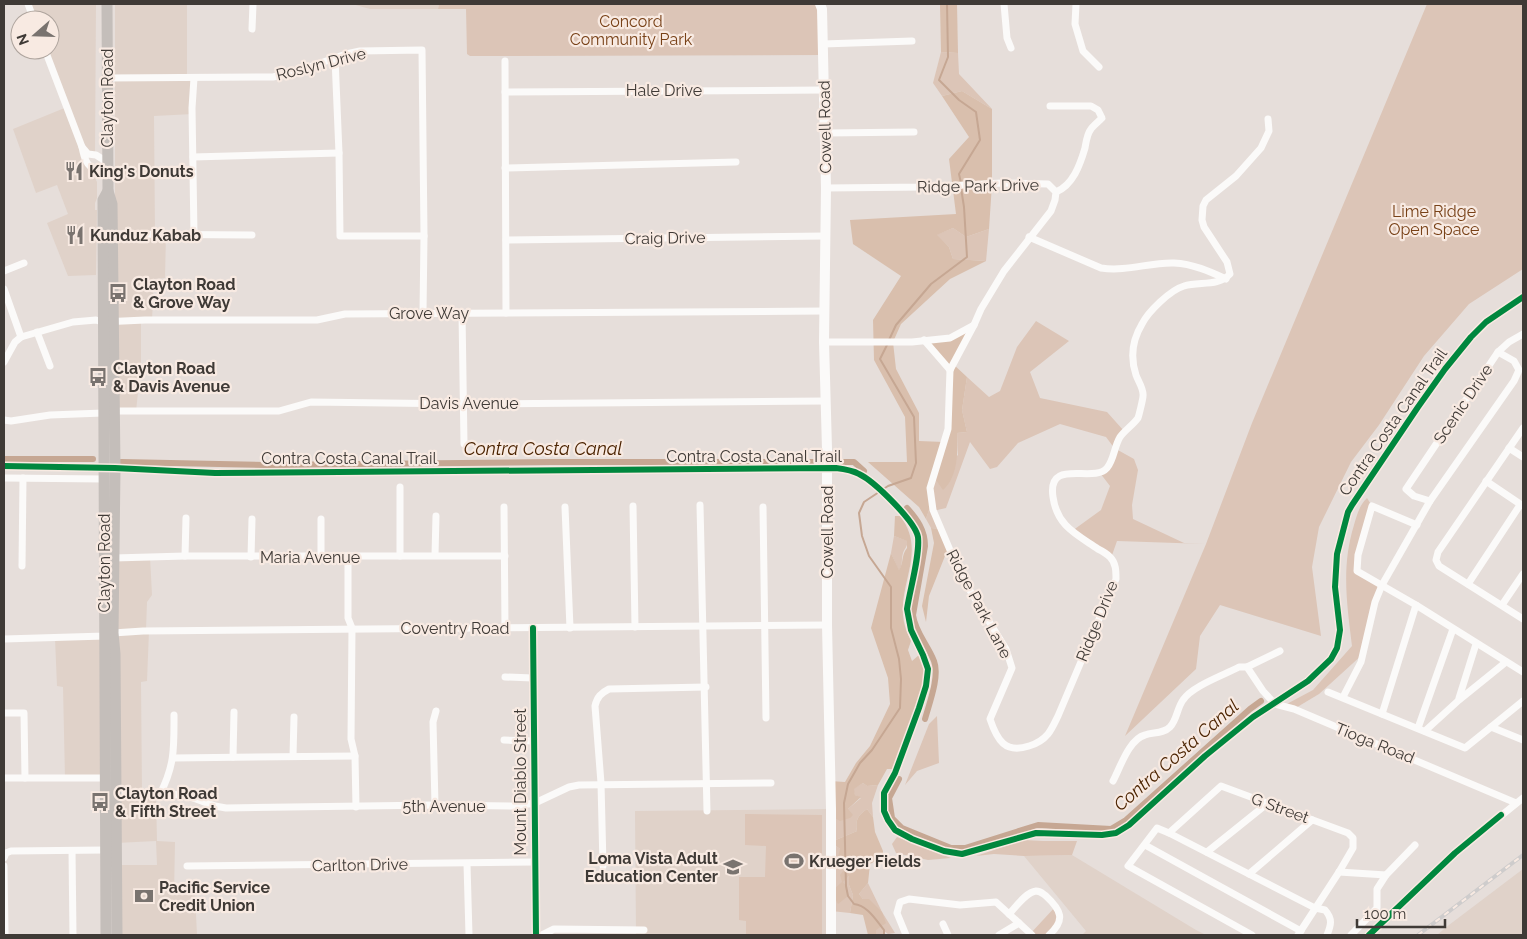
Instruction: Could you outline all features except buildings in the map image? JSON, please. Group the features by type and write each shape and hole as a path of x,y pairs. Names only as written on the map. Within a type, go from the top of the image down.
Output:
{"main road":[{"name":"Clayton Road","path":"106,935 104,850 105,742 114,558 115,411 108,321 108,234 103,200 108,191 107,4"},
{"name":"Clayton Road","path":"108,321 103,368 103,413 109,635 115,654 117,935"}],"street":[{"path":"252,29 253,4"},
{"path":"1004,4 1011,48"},
{"path":"1076,4 1075,24 1083,50 1098,67"},
{"name":"Cowell Road","path":"822,5 826,133 824,342 827,449 831,935"},
{"path":"823,44 912,41"},
{"name":"Roslyn Drive","path":"108,78 273,77 360,51 422,50 423,312"},
{"path":"335,58 340,154 340,236 424,236"},
{"path":"49,60 87,164 96,170 108,162 96,155 88,154 82,147"},
{"path":"505,61 506,313"},
{"path":"194,78 194,235"},
{"name":"Hale Drive","path":"505,92 824,90"},
{"path":"1050,106 1092,106 1098,110 1102,118 1090,130 1073,178 1064,189 1056,192"},
{"path":"1029,237 1101,268 1112,270 1174,263 1204,268 1226,279 1230,274 1227,262 1204,227 1203,206 1206,200 1236,176 1261,148 1269,132 1268,119"},
{"path":"826,133 914,132"},
{"path":"193,158 340,154"},
{"path":"505,168 736,162"},
{"name":"Ridge Park Drive","path":"826,188 966,186 1002,183 1048,184 1056,192 1051,211 1004,271 981,309 974,325"},
{"path":"108,234 252,235"},
{"name":"Craig Drive","path":"506,240 825,236"},
{"path":"4,271 24,263"},
{"name":"Ridge Drive","path":"990,719 996,736 1002,743 1009,748 1023,748 1037,744 1048,734 1058,716 1116,579 1116,568 1111,558 1065,526 1059,518 1053,495 1053,484 1064,473 1100,473 1106,470 1121,436 1138,418 1143,396 1133,363 1133,351 1135,339 1143,322 1167,296 1183,286 1226,279"},
{"path":"4,289 21,337 15,342 4,362"},
{"name":"Grove Way","path":"21,337 73,322 96,320 317,320 345,314 423,312 824,310"},
{"path":"462,313 464,444"},
{"path":"824,342 894,342 950,338 974,325"},
{"name":"Ridge Park Lane","path":"974,325 950,370 948,429 930,488 933,510 961,576 1006,649 1012,668 990,719"},
{"path":"37,332 50,366"},
{"path":"1498,352 1509,342 1523,334"},
{"path":"924,340 950,370"},
{"name":"Scenic Drive","path":"1343,697 1361,662 1375,602 1382,585 1430,501 1514,381 1519,370 1514,361 1498,352 1406,488 1414,496 1430,501"},
{"path":"103,368 109,382 109,407 115,411 109,420 109,437 104,450"},
{"name":"Davis Avenue","path":"115,411 279,412 311,402 464,404 825,400"},
{"path":"4,420 11,421 50,415 103,413"},
{"path":"1523,428 1438,552 1436,560 1439,566 1523,619"},
{"path":"1509,448 1523,458"},
{"path":"4,478 104,479"},
{"path":"22,566 23,478"},
{"path":"1468,584 1522,506 1486,481"},
{"path":"400,487 400,556"},
{"path":"700,505 706,687 707,811"},
{"path":"633,506 635,627"},
{"path":"1417,525 1372,506 1358,555 1357,571 1416,605 1523,672"},
{"path":"504,507 505,628"},
{"path":"565,507 570,628"},
{"path":"763,507 766,718"},
{"path":"435,555 436,516"},
{"path":"185,556 186,518"},
{"path":"251,556 252,519"},
{"path":"321,519 321,556"},
{"name":"Maria Avenue","path":"114,558 185,556 505,556"},
{"path":"348,557 348,618 352,628 351,739 355,756 356,807"},
{"path":"1502,605 1523,574"},
{"path":"1382,714 1416,605"},
{"name":"Coventry Road","path":"4,639 109,635 132,631 827,625"},
{"name":"Mount Diablo Street","path":"533,628 536,935"},
{"path":"1421,730 1453,629"},
{"path":"1459,700 1476,644"},
{"path":"1113,781 1133,743 1145,734 1163,732 1169,729 1173,724 1180,703 1190,692 1239,667 1248,667 1280,651"},
{"path":"1421,730 1506,662"},
{"name":"Tioga Road","path":"1248,667 1273,701 1516,803"},
{"path":"505,677 533,678"},
{"path":"603,866 597,700 601,694 609,689 706,687"},
{"path":"1328,692 1465,748 1523,701"},
{"path":"435,805 433,722 436,711"},
{"path":"233,757 234,712"},
{"path":"4,713 24,713 25,778"},
{"path":"160,794 174,758 174,715"},
{"path":"293,756 294,717"},
{"path":"1491,727 1523,740"},
{"path":"504,740 534,741"},
{"path":"105,742 110,755 110,784 116,792 111,800 111,828 105,838"},
{"path":"174,758 355,756"},
{"path":"4,778 105,778"},
{"name":"5th Avenue","path":"116,792 185,795 226,808 435,805 515,806 535,803 569,787 579,785 771,783"},
{"name":"G Street","path":"1252,935 1128,866 1157,828 1169,833 1221,786 1348,833 1353,838 1353,848 1300,933"},
{"path":"1369,935 1455,853 1523,798"},
{"path":"1207,852 1268,803"},
{"path":"1249,874 1312,820"},
{"path":"1169,833 1315,908 1325,910 1331,917 1327,935"},
{"path":"1145,845 1300,933"},
{"path":"1351,935 1377,908 1377,889 1386,875 1415,845"},
{"path":"4,858 6,853 11,851 104,850"},
{"path":"72,851 73,935"},
{"name":"Carlton Drive","path":"187,866 534,862"},
{"path":"468,864 469,935"},
{"path":"4,866 5,935"},
{"path":"1339,872 1386,875"},
{"path":"1009,914 1029,894 1037,891 1041,892 1056,906 1060,914 1056,928 1049,935"},
{"path":"906,935 897,913 900,902 905,899 960,905 996,902 1032,935"},
{"path":"999,935 1019,923"},
{"path":"943,924 948,935"},
{"path":"542,935 554,929 602,932 644,930"}],"shaded area":[{"path":"28,4 96,4 95,155 83,148 92,169 89,174 97,182 97,198 95,203 95,210 97,210 96,275 68,276 47,223 68,214 57,185 36,193 13,129 67,107 49,60 60,60 60,10 30,10"},
{"path":"115,4 187,4 187,77 197,77 193,114 154,116 155,234 166,235 165,278 154,279 152,320 141,320 141,365 136,411 115,411"},
{"path":"352,4 439,4 438,9 370,9"},
{"path":"940,4 957,4 958,53 941,52"},
{"path":"962,91 992,109 992,184 989,229 966,237 953,228 937,235 949,247 953,259 986,261 950,279 901,324 893,342 896,369 919,413 919,441 944,442 950,370 924,340 950,338 974,325 953,364 967,377 962,410 967,432 957,433 956,464 948,485 943,490 934,477 932,501 926,519 919,507 868,462 907,462 905,417 874,360 873,320 901,276 853,244 850,220 956,214 949,159 969,137 942,96"},
{"path":"895,516 900,516 908,530 911,543 911,557 903,612 905,628 911,641 908,650 912,661 919,655 924,671 924,680 907,734 893,769 887,769 878,785 867,786 863,783 854,789 855,795 861,797 848,809 853,815 840,821 831,816 830,781 845,782 856,763 870,746 890,704 888,678 871,628 891,553 899,570 907,548 907,541 894,536"},
{"path":"931,528 941,529 949,546 929,596 926,622 922,606 934,543"},
{"path":"150,557 152,595 147,602 146,630 149,631 147,681 141,682 142,793 156,794 157,841 175,842 174,895 195,894 197,935 117,935 117,865 157,865 156,841 116,843 114,558"},
{"path":"105,636 105,778 65,778 63,687 57,686 55,638"},
{"name":"Loma Vista Adult Education Center","path":"831,809 831,935 636,935 635,811"},
{"path":"867,809 873,817 875,832 883,851 883,857 870,864 868,883 859,894 863,899 869,899 882,912 886,923 876,930 876,935 868,935 863,915 850,913 853,895 849,885 849,876 843,882 848,896 838,904 831,892 842,882 840,875 844,870 843,864 838,858 840,849 831,842 857,831 856,824 858,818"},
{"path":"1072,855 1206,935 1082,935 1086,931 1024,856"},
{"path":"1523,869 1523,935 1437,935 1449,925"}],"green space":[{"name":"Concord Community Park","path":"439,4 820,4 823,55 470,56 467,54 466,9 438,9"},
{"name":"Lime Ridge Open Space","path":"1427,4 1523,4 1523,269 1469,304 1424,356 1379,425 1351,462 1319,527 1312,567 1321,636 1220,605 1200,636 1196,669 1125,736 1206,544 1252,423"},
{"path":"941,52 958,53 959,74 992,109 962,91 942,96 933,83"},
{"path":"953,228 966,237 989,229 986,261 953,259 949,247 936,235"},
{"path":"1036,321 1069,341 1030,372 1040,398 1107,412 1124,431 1116,449 1134,459 1138,470 1132,505 1133,519 1184,543 1206,544 1117,541 1111,558 1072,531 1101,510 1110,486 1100,473 1106,470 1115,449 1106,437 1060,424 1018,443 997,467 990,469 970,442 946,508 933,511 941,529 931,528 926,519 932,501 933,476 958,455 957,433 967,432 962,410 967,377 989,397 1000,391 1017,347"},
{"path":"1367,498 1372,506 1357,571 1382,585 1363,654 1319,694 1294,709 1283,706 1313,690 1352,646 1348,615 1346,571 1350,541 1357,514"},
{"path":"894,536 908,541 899,571 891,553"},
{"path":"937,716 939,763 917,771 905,785 929,724"},
{"path":"863,783 867,786 878,785 872,803 873,817 867,809 858,818 856,824 857,831 831,842 831,816 848,809 861,798 855,795 853,789"},
{"name":"Krueger Fields","path":"745,814 822,815 822,935 746,935 746,921 739,920 739,877 765,877 766,846 745,845"},
{"path":"897,837 951,858 928,860 896,853 892,844"},
{"path":"1024,840 1077,841 1072,855 1024,856 994,854 976,856"},
{"path":"831,842 840,849 844,870 843,881 849,876 849,885 853,895 850,913 831,911"},
{"path":"868,883 895,933 888,934 884,931 884,935 876,935 863,899 859,894"},
{"path":"1056,906 1060,914 1049,935 1030,934"}],"waterway":[{"path":"947,4 948,57 939,80 959,100 976,112 980,140 959,174 961,183"},
{"path":"889,340 896,325 931,284 967,257 961,188"},
{"path":"884,935 884,930 871,914 863,907 854,904 848,896 846,886 844,803 848,784 860,763 872,750 900,708 901,679 899,659 891,628 891,587 869,556 862,536 859,513 864,502 888,486 911,478 916,463 914,417 880,359 887,345"},
{"name":"Contra Costa Canal","path":"4,459 93,459"},
{"name":"Contra Costa Canal","path":"121,462 265,465 815,462"},
{"name":"Contra Costa Canal","path":"832,462 854,462 864,471"},
{"name":"Contra Costa Canal","path":"907,508 920,525 924,535 925,546 913,615 914,621 936,667 933,690 925,719"},
{"name":"Contra Costa Canal","path":"899,779 889,798 892,818 902,828 951,848 965,848 1038,825 1111,829 1126,820 1261,701"}],"railway":[{"path":"1418,935 1523,855"}],"cycle path":[{"name":"Contra Costa Canal Trail","path":"4,466 115,468 215,473 836,468 859,474 893,502 910,521 918,537 916,563 907,609 911,630 928,669 926,686 919,708 895,773 884,793 884,811 895,830 912,839 944,851 962,854 1036,833 1102,835 1116,833 1129,825 1205,756 1253,717 1308,681 1331,659 1337,648 1340,630 1335,587 1337,554 1348,512 1418,407 1471,337 1486,322 1523,297"},
{"path":"533,628 536,935"},
{"path":"1369,935 1455,853 1501,815"}],"place":[{"name":"King's Donuts","path":"74,171"},
{"name":"Kunduz Kabab","path":"75,235"},
{"name":"Clayton Road & Grove Way","path":"118,293"},
{"name":"Clayton Road & Davis Avenue","path":"98,377"},
{"name":"Clayton Road & Fifth Street","path":"100,802"},
{"name":"Krueger Fields","path":"794,861"},
{"name":"Loma Vista Adult Education Center","path":"733,867"},
{"name":"Pacific Service Credit Union","path":"144,896"}]}
